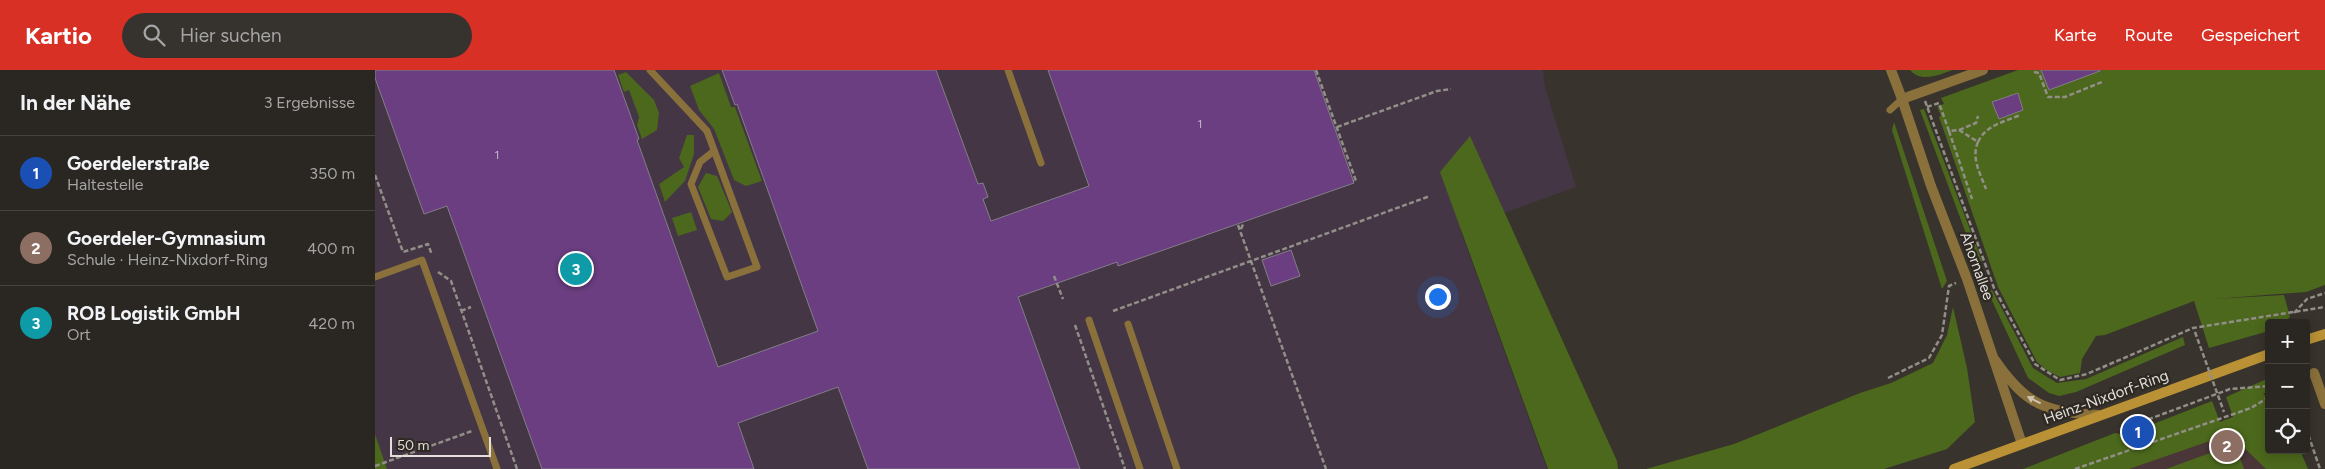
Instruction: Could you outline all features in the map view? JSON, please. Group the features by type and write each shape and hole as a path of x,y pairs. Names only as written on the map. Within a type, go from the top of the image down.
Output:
{"main road":[{"path":"2310,339 2325,334"},
{"name":"Heinz-Nixdorf-Ring","path":"1954,469 2265,355"}],"street":[{"name":"Ahornallee","path":"1891,70 1931,186 1967,279 2022,444"},
{"path":"1902,99 1983,70"},
{"path":"1995,360 2012,385 2028,398 2063,413 2098,415"},
{"path":"2314,373 2325,404"}],"lane":[{"path":"650,70 707,131 757,267 727,277 691,184 700,162 714,151"},
{"path":"1007,70 1041,163"},
{"path":"1890,110 1902,99"},
{"path":"375,276 422,260 497,469"},
{"path":"1089,320 1141,469"},
{"path":"1128,324 1177,469"}],"path":[{"path":"1316,70 1356,181 1353,181"},
{"path":"2034,72 2039,73 2047,97 2065,97 2102,82"},
{"path":"1337,127 1437,91 1451,89"},
{"path":"1922,93 1994,288 2035,364 2060,380 2087,374 2194,330 2325,308"},
{"path":"1927,107 1939,102 1973,200"},
{"path":"1949,131 1959,130 1976,123 1978,116"},
{"path":"1986,189 1975,161 1975,152 1981,134 1989,128 2020,116"},
{"path":"1959,130 1978,142"},
{"path":"1113,311 1430,196"},
{"path":"1240,230 1244,222"},
{"path":"1239,225 1325,469"},
{"path":"1054,276 1063,300"},
{"path":"1888,378 1929,358 1942,334 1949,286 1967,279"},
{"path":"2293,314 2307,299 2325,293"},
{"path":"461,311 471,307"},
{"path":"1075,325 1125,469"},
{"path":"2194,330 2226,416"},
{"path":"2120,430 2230,389 2265,386"},
{"path":"2075,469 2251,408 2265,399"},
{"path":"375,466 500,421"},
{"path":"2310,440 2320,469"}],"shaded area":[{"path":"375,70 1543,70 1545,87 1576,187 1460,229 1547,469 375,469","holes":["626,72 642,89 642,138 637,125 639,117 629,90 618,75","731,107 735,107 762,182 734,180 714,129","684,167 685,181 665,202 659,184"]},
{"path":"2260,418 2265,436 2265,454 2271,454 2279,469 2125,469"}],"green space":[{"path":"1910,70 1952,70 1936,76 1925,77 1914,74"},
{"path":"2018,70 2325,70 2325,285 2306,292 2214,299 2284,295 2290,317 2288,319 2265,319 2265,332 2209,348 2194,301 2105,335 2096,336 2082,359 2080,373 2060,377 2048,371 2037,362 1998,287 1939,117 1941,116 1937,106 1944,104 1941,98"},
{"path":"626,72 654,100 659,113 657,130 642,139 637,125 639,117 629,90 624,92 618,75"},
{"path":"719,73 731,107 735,107 762,181 746,186 734,180 714,129 699,110 690,86"},
{"path":"1924,109 1982,261 1977,263 1920,110"},
{"path":"1894,122 1947,281 1942,289 1892,130"},
{"path":"687,135 694,135 694,154 685,181 665,202 659,184 684,167 679,158"},
{"path":"1470,136 1617,461 1618,469 1548,469 1440,172"},
{"path":"706,173 717,176 732,212 723,221 711,219 698,187"},
{"path":"691,212 697,230 678,236 672,218"},
{"path":"1992,290 2033,368 2057,383 2086,379 2183,337 2185,345 2076,392 2059,396 2049,393 2028,378 1988,292"},
{"path":"1953,307 1967,368 1975,422 1947,449 1884,469 1646,469 1734,444 1860,393 1891,383 1933,363 1947,335"},
{"path":"2265,380 2265,393 2263,394 2265,395 2265,454 2302,454 2308,469 2266,469 2230,434 2129,469 2023,469 2115,433 2125,435 2212,401 2220,422 2233,417 2226,397"},
{"path":"375,434 387,469 375,469"},
{"path":"2235,444 2244,469 2166,469"}],"building":[{"path":"375,70 614,70 718,367 818,331 737,104 735,105 722,70 936,70 978,184 983,183 988,197 983,199 991,221 1089,186 1048,70 1314,70 1354,183 1118,266 1117,262 1018,297 1080,469 868,469 838,387 738,423 754,469 542,469 447,206 424,214 375,78"},
{"path":"2041,70 2100,70 2100,71 2049,90"},
{"path":"2018,93 2023,110 1999,119 1992,102"},
{"path":"1291,250 1300,276 1271,286 1262,260"}],"place":[{"name":"ROB Logistik GmbH","path":"576,269"},
{"name":"Goerdelerstraße","path":"2138,432"},
{"name":"Goerdeler-Gymnasium","path":"2227,446"}]}
